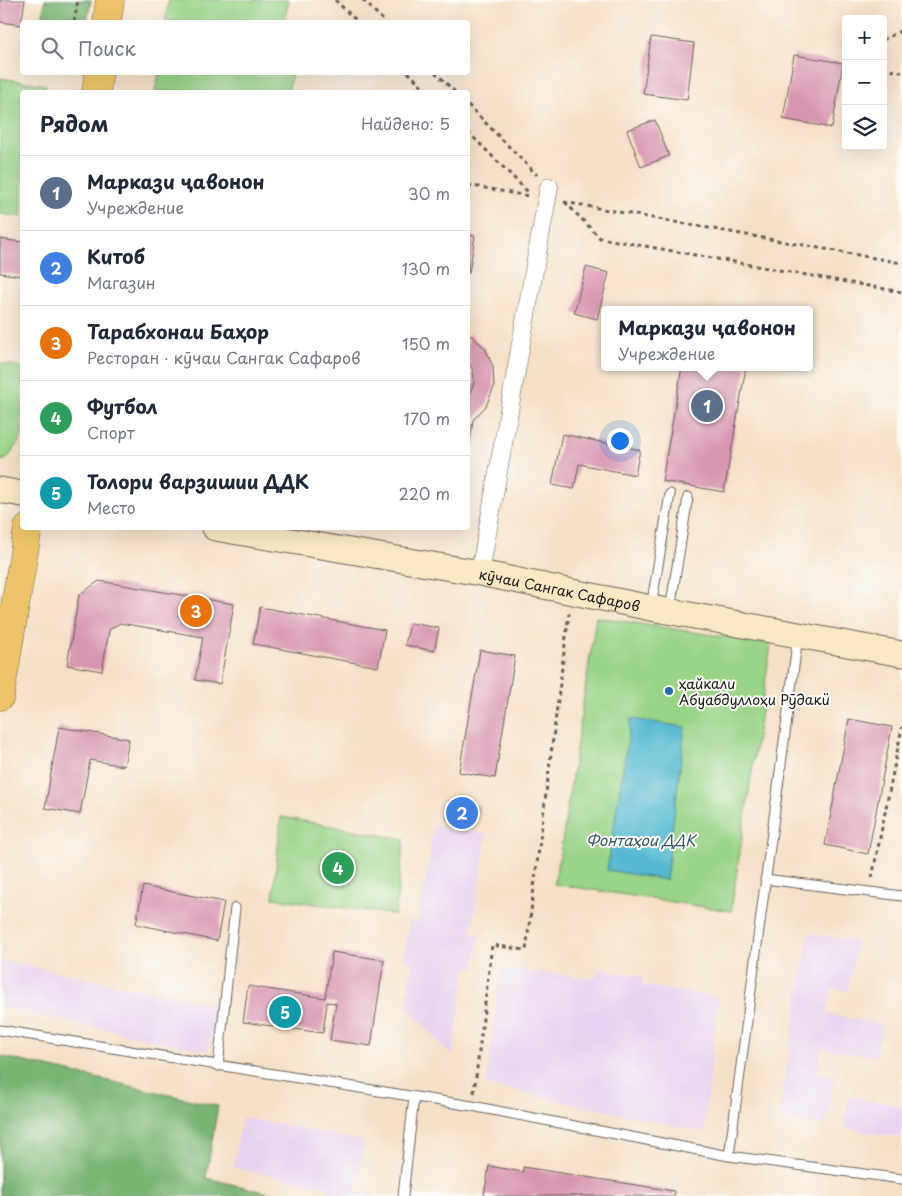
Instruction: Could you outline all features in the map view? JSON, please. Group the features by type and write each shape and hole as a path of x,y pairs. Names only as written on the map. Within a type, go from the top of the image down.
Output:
{"main road":[{"path":"106,20 110,0"},
{"path":"96,90 99,75"},
{"path":"0,696 28,530"}],"street":[{"path":"480,573 548,193"},
{"path":"0,490 20,494"},
{"name":"кӯчаи Сангак Сафаров","path":"227,530 480,573 798,636 902,654"}],"lane":[{"path":"661,609 670,494"},
{"path":"661,609 688,497"},
{"path":"728,1156 798,636"},
{"path":"765,879 902,896"},
{"path":"218,1066 235,908"},
{"path":"0,1030 472,1106 728,1156 902,1179"},
{"path":"403,1196 414,1097"}],"path":[{"path":"74,20 78,0"},
{"path":"335,0 356,20"},
{"path":"363,0 383,20"},
{"path":"887,38 902,30"},
{"path":"887,70 902,72"},
{"path":"411,75 426,90"},
{"path":"438,75 453,90"},
{"path":"470,107 548,193 564,202 600,238 902,292"},
{"path":"470,134 533,197 470,185"},
{"path":"548,193 564,202 902,263"},
{"path":"472,1106 492,945 526,950 572,591"},
{"path":"869,892 902,727"}],"shaded area":[{"path":"434,826 487,834 471,933 480,935 474,968 466,967 452,1057 406,1005 413,962 403,960 409,921 419,923"},
{"path":"809,933 857,942 848,991 832,988 827,1014 882,1024 876,1057 822,1048 817,1073 834,1076 825,1126 778,1118"},
{"path":"1,960 217,1006 208,1051 0,1007"},
{"path":"501,969 596,978 598,969 643,976 642,985 718,998 704,1132 486,1085"},
{"path":"849,1097 902,1106 902,1138 844,1128"},
{"path":"242,1117 364,1141 355,1192 376,1196 328,1196 330,1187 233,1168"}],"green space":[{"path":"45,0 91,0 87,20 42,20"},
{"path":"169,0 289,0 284,20 165,20"},
{"path":"158,75 292,75 288,90 155,90"},
{"path":"0,78 46,85 45,90 20,90 20,217 0,214"},
{"path":"0,363 20,367 20,440 7,459 0,461"},
{"path":"596,617 771,644 731,911 554,884"},
{"path":"281,817 404,839 395,915 273,898"},
{"path":"0,1056 218,1106 206,1178 281,1196 0,1196"}],"water":[{"name":"Фонтаҳои ДДК","path":"631,719 685,727 666,880 607,870"}],"building":[{"path":"0,0 25,0 20,25 0,22"},
{"path":"651,37 694,43 687,100 643,94"},
{"path":"794,55 842,63 832,128 783,119"},
{"path":"655,120 669,156 641,167 627,130"},
{"path":"470,235 475,236 470,267"},
{"path":"0,239 20,242 20,276 0,273"},
{"path":"586,267 609,273 597,319 574,313"},
{"path":"470,335 485,348 493,367 494,387 486,406 473,420 470,442 470,392 474,383 470,364"},
{"path":"681,371 745,371 724,492 662,481"},
{"path":"562,434 640,450 635,475 579,464 574,489 552,485"},
{"path":"99,581 234,604 220,684 195,680 203,637 120,623 109,630 102,671 67,665 79,595"},
{"path":"260,607 385,630 378,667 253,644"},
{"path":"410,623 439,628 434,651 405,645"},
{"path":"480,650 515,656 495,778 459,772"},
{"path":"849,719 892,727 868,854 825,845"},
{"path":"59,727 129,739 124,766 90,760 80,814 45,808"},
{"path":"449,803 479,807 474,825 447,819"},
{"path":"143,886 224,902 217,941 136,924"},
{"path":"332,952 384,960 371,1046 330,1040 336,1003 327,1002 323,1033 243,1022 248,986 325,998"},
{"path":"489,1166 523,1172 523,1167 674,1191 674,1196 484,1196"}],"place":[{"name":"Маркази ҷавонон","path":"707,406"},
{"name":"Тарабхонаи Баҳор","path":"196,611"},
{"name":"ҳайкали Абуабдуллоҳи Рӯдакӣ","path":"669,691"},
{"name":"Китоб","path":"462,813"},
{"name":"Футбол","path":"338,868"},
{"name":"Толори варзишии ДДК","path":"285,1012"}]}
